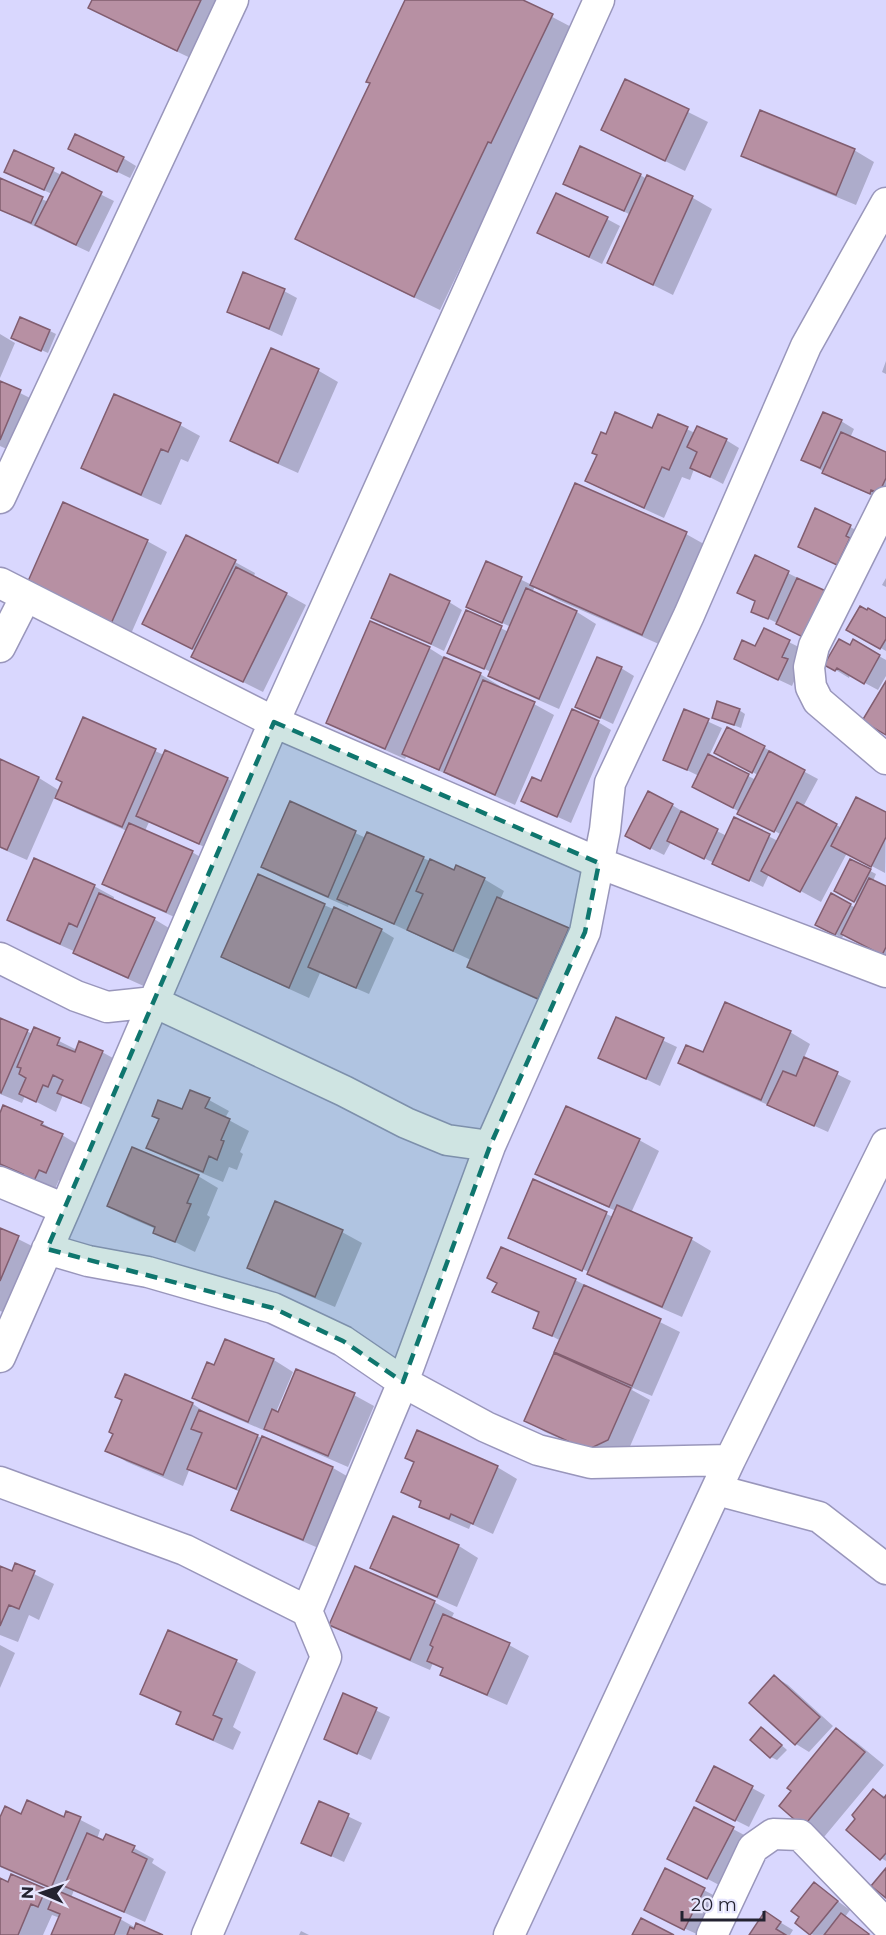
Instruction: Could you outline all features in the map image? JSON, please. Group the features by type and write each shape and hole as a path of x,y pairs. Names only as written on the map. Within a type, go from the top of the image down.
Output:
{"street":[{"path":"0,498 233,0"},
{"path":"0,1357 274,722 599,0"},
{"path":"307,1611 403,1382 490,1146 585,932 599,863 610,783 689,615 806,346 886,203"},
{"path":"886,502 813,646 809,667 811,687 818,701 886,759"},
{"path":"0,583 274,722 599,863 886,972"},
{"path":"0,647 26,596"},
{"path":"0,958 76,996 107,1007 154,1002 437,1136 447,1140 490,1146"},
{"path":"510,1935 730,1460 886,1144"},
{"path":"0,1182 65,1209"},
{"path":"47,1249 148,1272 273,1308 343,1341 403,1382 486,1426 538,1450 591,1463 730,1460"},
{"path":"0,1482 185,1550 307,1611 326,1657 207,1935"},
{"path":"717,1490 819,1517 886,1569"},
{"path":"712,1935 753,1848 773,1834 801,1835 886,1924"}],"highlighted area":[{"path":"274,722 599,863 585,932 490,1146 403,1382 343,1341 273,1308 47,1249"}],"building":[{"path":"92,0 201,0 177,51 88,8"},
{"path":"405,0 523,0 553,14 491,143 488,142 414,297 295,239 370,83 366,82"},
{"path":"625,79 689,109 665,161 601,130"},
{"path":"760,110 855,149 836,195 741,156"},
{"path":"75,134 124,157 117,172 68,149"},
{"path":"580,146 641,174 624,211 563,184"},
{"path":"14,150 54,168 44,190 4,172"},
{"path":"62,172 102,192 76,245 35,225"},
{"path":"647,175 693,196 653,285 607,263"},
{"path":"0,178 43,197 31,223 0,210"},
{"path":"556,193 608,217 589,257 537,233"},
{"path":"243,272 285,289 269,329 227,312"},
{"path":"20,317 50,330 41,351 11,338"},
{"path":"271,348 319,369 278,463 230,441"},
{"path":"0,381 21,390 0,440"},
{"path":"114,394 181,423 168,452 161,449 141,495 81,468"},
{"path":"615,412 652,428 658,414 688,427 669,470 662,467 644,508 585,481 597,455 592,453 601,432 606,434"},
{"path":"823,412 842,420 820,468 801,460"},
{"path":"697,426 727,439 710,477 690,468 697,452 687,447"},
{"path":"841,432 886,452 886,478 879,493 871,490 870,494 822,473"},
{"path":"575,483 687,532 642,635 530,585"},
{"path":"63,502 148,540 110,626 25,588"},
{"path":"815,508 851,525 846,536 850,538 837,565 798,547"},
{"path":"186,535 236,560 192,649 142,624"},
{"path":"755,555 789,571 768,619 751,612 755,601 737,593"},
{"path":"486,561 522,577 502,623 466,607"},
{"path":"236,567 287,593 243,682 191,657"},
{"path":"390,574 450,601 431,644 371,618"},
{"path":"797,578 828,592 807,639 776,624"},
{"path":"526,588 577,611 539,699 488,676"},
{"path":"860,606 886,618 886,639 880,649 846,630"},
{"path":"466,610 502,626 484,669 447,653"},
{"path":"370,621 430,647 385,749 326,723"},
{"path":"764,628 790,640 782,657 788,659 778,680 734,659 742,640 755,646"},
{"path":"839,639 850,645 853,639 880,655 864,684 837,668 835,671 824,665"},
{"path":"444,657 481,673 439,770 402,754"},
{"path":"597,657 622,667 600,718 575,707"},
{"path":"483,680 535,702 495,795 444,772"},
{"path":"886,681 886,735 862,721"},
{"path":"717,701 740,709 734,725 712,718"},
{"path":"572,709 599,721 557,817 521,801 532,777 541,781"},
{"path":"684,709 709,719 687,770 663,760"},
{"path":"83,717 156,749 122,827 55,798 62,782 56,779"},
{"path":"727,727 765,746 752,773 714,753"},
{"path":"165,750 228,778 199,844 136,816"},
{"path":"769,751 805,770 774,832 737,814"},
{"path":"708,754 749,774 733,808 692,787"},
{"path":"0,759 39,777 7,850 0,847"},
{"path":"648,791 673,804 650,849 625,836"},
{"path":"856,797 886,812 886,837 871,867 831,846"},
{"path":"290,801 356,831 328,897 261,867"},
{"path":"797,802 837,824 800,892 761,871"},
{"path":"681,811 718,829 704,859 667,841"},
{"path":"734,817 770,834 749,881 712,864"},
{"path":"129,823 193,851 166,912 102,884"},
{"path":"367,832 424,857 394,924 337,899"},
{"path":"34,858 95,885 77,927 69,923 60,944 7,920"},
{"path":"430,859 454,870 456,865 485,878 453,951 407,930 423,894 416,891"},
{"path":"850,859 871,869 854,902 834,891"},
{"path":"258,874 325,904 289,988 221,957"},
{"path":"869,878 886,886 886,947 882,955 841,934"},
{"path":"99,893 155,918 128,978 73,953"},
{"path":"831,893 851,904 835,935 815,925"},
{"path":"497,897 569,928 538,999 467,967"},
{"path":"334,907 382,929 356,988 308,967"},
{"path":"725,1002 791,1031 761,1100 678,1063 686,1045 703,1052"},
{"path":"616,1017 664,1038 646,1079 598,1058"},
{"path":"0,1018 28,1030 1,1093 0,1092"},
{"path":"34,1027 60,1038 57,1045 75,1052 79,1041 103,1051 81,1103 57,1093 63,1080 53,1075 48,1087 43,1085 36,1102 19,1094 26,1078 19,1074 21,1068 17,1067"},
{"path":"804,1057 838,1072 814,1126 767,1105 783,1071 796,1076"},
{"path":"190,1090 210,1098 205,1108 230,1119 221,1140 224,1141 217,1160 209,1156 203,1172 146,1148 159,1119 152,1116 158,1100 182,1109"},
{"path":"3,1105 43,1122 41,1125 63,1134 46,1173 39,1170 33,1183 21,1178 23,1174 0,1164 0,1113"},
{"path":"566,1106 640,1139 609,1207 535,1174"},
{"path":"132,1147 199,1175 187,1203 191,1204 175,1242 153,1233 155,1227 107,1206"},
{"path":"533,1179 607,1212 582,1271 508,1238"},
{"path":"275,1201 343,1230 315,1297 247,1268"},
{"path":"617,1205 692,1238 662,1307 587,1274"},
{"path":"0,1228 19,1236 0,1281"},
{"path":"501,1247 576,1279 552,1336 533,1328 539,1312 492,1292 497,1283 487,1278"},
{"path":"584,1285 661,1319 632,1386 554,1352"},
{"path":"225,1339 274,1359 248,1422 192,1398 207,1362 214,1365"},
{"path":"554,1353 631,1388 608,1440 587,1450 524,1421"},
{"path":"296,1369 355,1393 328,1456 264,1429 272,1409 278,1412"},
{"path":"125,1374 193,1403 163,1475 105,1451 113,1434 109,1432 122,1400 115,1397"},
{"path":"199,1410 258,1435 236,1489 187,1469 202,1433 191,1429"},
{"path":"417,1430 498,1466 473,1524 451,1514 449,1519 419,1507 421,1501 401,1492 414,1462 405,1458"},
{"path":"262,1436 333,1467 303,1540 231,1510"},
{"path":"393,1516 459,1545 437,1597 370,1568"},
{"path":"15,1563 35,1571 19,1609 9,1605 0,1626 0,1566 12,1571"},
{"path":"355,1566 435,1601 410,1660 329,1625"},
{"path":"443,1614 510,1643 487,1695 440,1675 443,1668 427,1661 433,1647 430,1645"},
{"path":"168,1630 237,1660 213,1715 222,1719 213,1740 176,1724 181,1712 140,1694"},
{"path":"774,1675 820,1717 795,1745 749,1703"},
{"path":"343,1693 377,1708 357,1754 324,1739"},
{"path":"761,1727 782,1745 770,1758 750,1740"},
{"path":"836,1728 865,1752 803,1827 779,1806 791,1791 787,1788"},
{"path":"714,1766 753,1786 735,1821 696,1801"},
{"path":"873,1789 884,1798 886,1795 886,1853 880,1860 846,1830 855,1819 852,1815"},
{"path":"27,1800 64,1817 66,1811 81,1817 51,1888 0,1866 0,1817 5,1806 21,1814"},
{"path":"319,1801 349,1814 331,1856 301,1843"},
{"path":"694,1807 734,1827 707,1879 667,1859"},
{"path":"87,1833 103,1840 106,1834 135,1846 132,1852 147,1859 124,1912 64,1886"},
{"path":"665,1868 705,1888 684,1930 644,1910"},
{"path":"886,1868 886,1898 871,1886"},
{"path":"11,1874 46,1889 38,1907 31,1904 18,1935 0,1935 0,1878 8,1882"},
{"path":"814,1882 838,1901 810,1935 795,1923 799,1917 791,1911"},
{"path":"56,1890 121,1918 114,1935 51,1935 60,1914 48,1909"},
{"path":"765,1911 781,1922 776,1929 786,1935 749,1935"},
{"path":"841,1913 869,1934 824,1935"},
{"path":"641,1918 674,1935 632,1935"},
{"path":"136,1923 163,1935 127,1935 130,1927 134,1929"}]}
